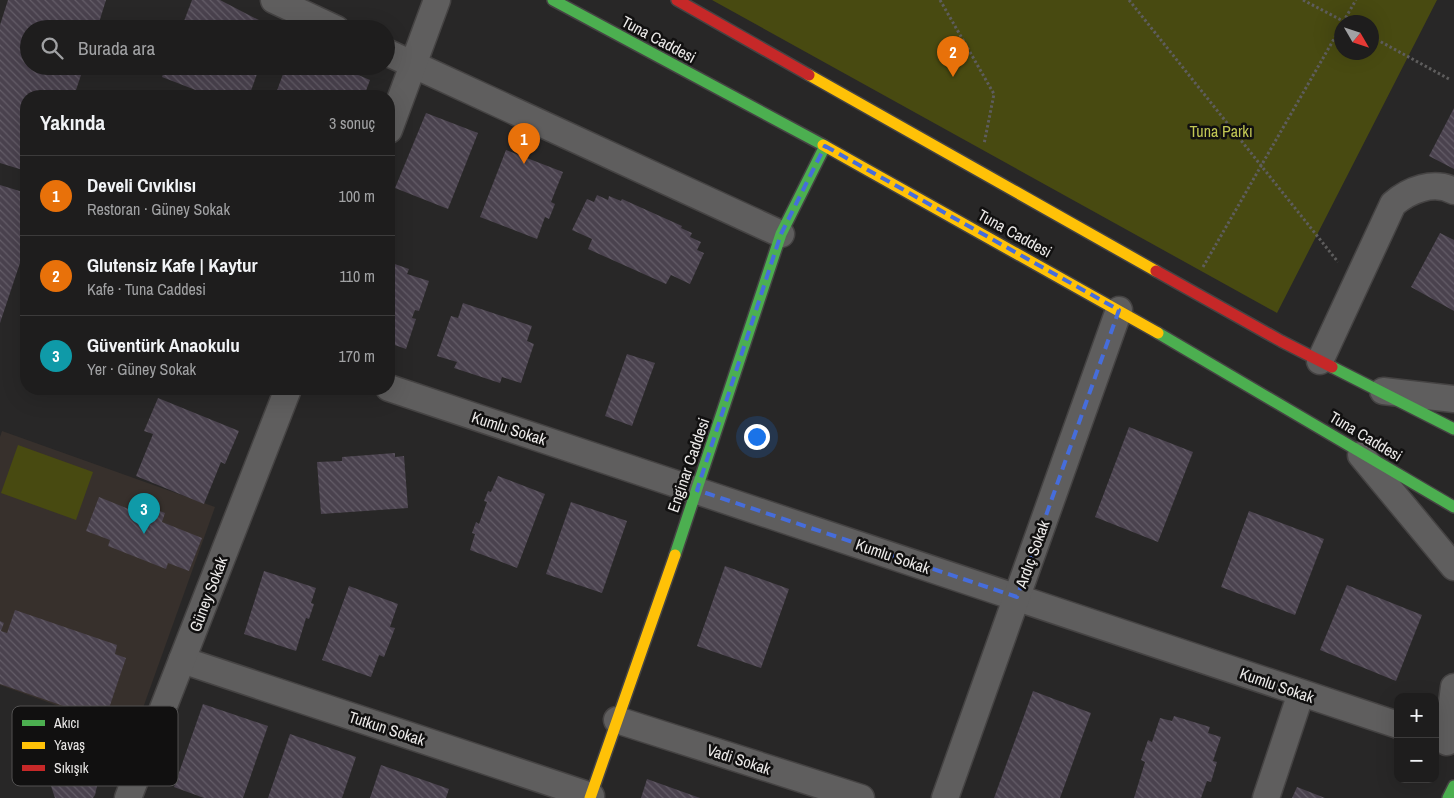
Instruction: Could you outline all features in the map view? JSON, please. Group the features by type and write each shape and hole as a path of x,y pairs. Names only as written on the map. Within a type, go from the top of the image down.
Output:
{"main road":[{"name":"Tuna Caddesi","path":"553,0 825,146 1119,310 1454,507"},
{"path":"677,0 1320,361 1454,429"},
{"name":"Enginar Caddesi","path":"591,797 697,490 781,234 825,146"},
{"path":"1448,798 1454,786"}],"street":[{"path":"274,0 317,20"},
{"path":"395,114 437,0"},
{"path":"395,56 781,234"},
{"path":"1320,361 1393,204 1409,192 1419,189 1440,186 1454,191"},
{"name":"Ardıç Sokak","path":"945,798 1119,310"},
{"name":"Kumlu Sokak","path":"395,390 1394,724"},
{"path":"1379,391 1454,399"},
{"name":"Güney Sokak","path":"164,706 286,395"},
{"path":"1356,448 1454,567"},
{"name":"Tutkun Sokak","path":"182,660 591,797"},
{"path":"1445,741 1454,688"},
{"path":"1266,798 1301,693"},
{"name":"Vadi Sokak","path":"617,720 861,798"},
{"name":"Güney Sokak","path":"128,798 133,786"}],"path":[{"path":"940,0 994,94 979,170"},
{"path":"1128,0 1356,284"},
{"path":"1303,0 1334,18"},
{"path":"1348,15 1356,0"},
{"path":"1191,289 1334,39"},
{"path":"1379,41 1449,79"}],"highlighted area":[{"path":"825,146 1119,310 1017,597 697,490 781,234"}],"shaded area":[{"path":"2,431 215,507 144,706 59,706 0,685 0,437"}],"green space":[{"name":"Tuna Parkı","path":"712,0 1437,0 1277,313"},
{"path":"18,445 93,472 76,520 1,493"}],"building":[{"path":"8,0 106,0 100,20 20,20 20,75 81,75 76,90 20,90 20,169 0,163 0,25"},
{"path":"192,0 220,0 259,20 184,20"},
{"path":"163,75 257,75 251,90 196,90 162,77"},
{"path":"283,75 358,75 370,80 366,90 277,90"},
{"path":"1454,108 1454,169 1429,156"},
{"path":"426,113 478,133 448,209 395,188"},
{"path":"506,150 563,172 551,202 555,204 549,219 545,217 537,239 480,217"},
{"path":"0,185 20,191 20,263 0,323"},
{"path":"597,195 608,200 609,196 621,201 622,199 682,226 681,228 692,233 690,237 701,242 697,250 704,253 690,284 671,275 666,284 588,249 592,239 572,230 587,199 594,202"},
{"path":"1440,233 1454,240 1454,311 1411,287"},
{"path":"395,264 409,269 407,274 429,281 419,311 415,310 412,318 416,319 406,349 395,345"},
{"path":"463,303 532,326 527,341 534,344 521,383 502,377 500,383 454,368 457,362 437,356 451,316 458,318"},
{"path":"627,354 655,363 632,426 605,416"},
{"path":"158,398 239,431 225,464 221,462 204,504 136,476 153,434 144,431"},
{"path":"1129,427 1193,452 1158,542 1095,517"},
{"path":"395,453 395,457 404,456 408,508 321,514 317,462 342,461 342,457"},
{"path":"498,476 545,494 517,568 470,550 475,534 472,533 476,522 479,524 487,502 484,501 488,491 491,492"},
{"path":"99,497 131,510 134,501 165,513 162,522 202,538 189,571 168,563 166,569 108,546 110,540 86,531"},
{"path":"571,502 627,521 602,593 546,574"},
{"path":"1249,511 1324,539 1295,615 1221,587"},
{"path":"725,566 789,589 761,668 697,646"},
{"path":"264,571 316,588 311,603 314,604 309,619 306,618 296,651 244,634"},
{"path":"1347,585 1422,615 1396,681 1320,650"},
{"path":"349,586 398,604 390,627 395,628 384,657 379,655 371,677 322,660"},
{"path":"15,610 117,645 115,654 126,658 110,706 64,706 0,684 0,621 4,623 1,631 7,633"},
{"path":"1033,691 1091,713 1060,798 994,798"},
{"path":"203,704 268,726 243,798 204,798 174,787 178,786 178,776"},
{"path":"1174,716 1210,727 1208,733 1221,737 1213,761 1217,762 1211,782 1207,781 1201,798 1134,798 1145,762 1141,760 1148,740 1152,742 1160,718 1172,721"},
{"path":"290,734 356,757 342,798 268,798"},
{"path":"381,765 449,789 446,798 370,798"},
{"path":"647,779 700,798 641,798"},
{"path":"51,786 97,786 93,798 55,798"},
{"path":"1297,787 1325,798 1292,798"}],"traffic: fast":[{"path":"553,0 823,145"},
{"path":"675,555 781,234 825,146"},
{"path":"1158,333 1454,507"},
{"path":"1332,367 1454,429"},
{"path":"1448,798 1454,786"}],"traffic: slow":[{"path":"809,75 1156,271"},
{"path":"823,145 1158,333"},
{"path":"590,798 675,555"}],"traffic: jam":[{"path":"677,0 809,75"},
{"path":"1156,271 1281,341 1332,367"}],"place":[{"name":"Glutensiz Kafe | Kaytur","path":"953,77"},
{"name":"Develi Cıvıklısı","path":"524,164"},
{"name":"Güventürk Anaokulu","path":"144,534"}]}
